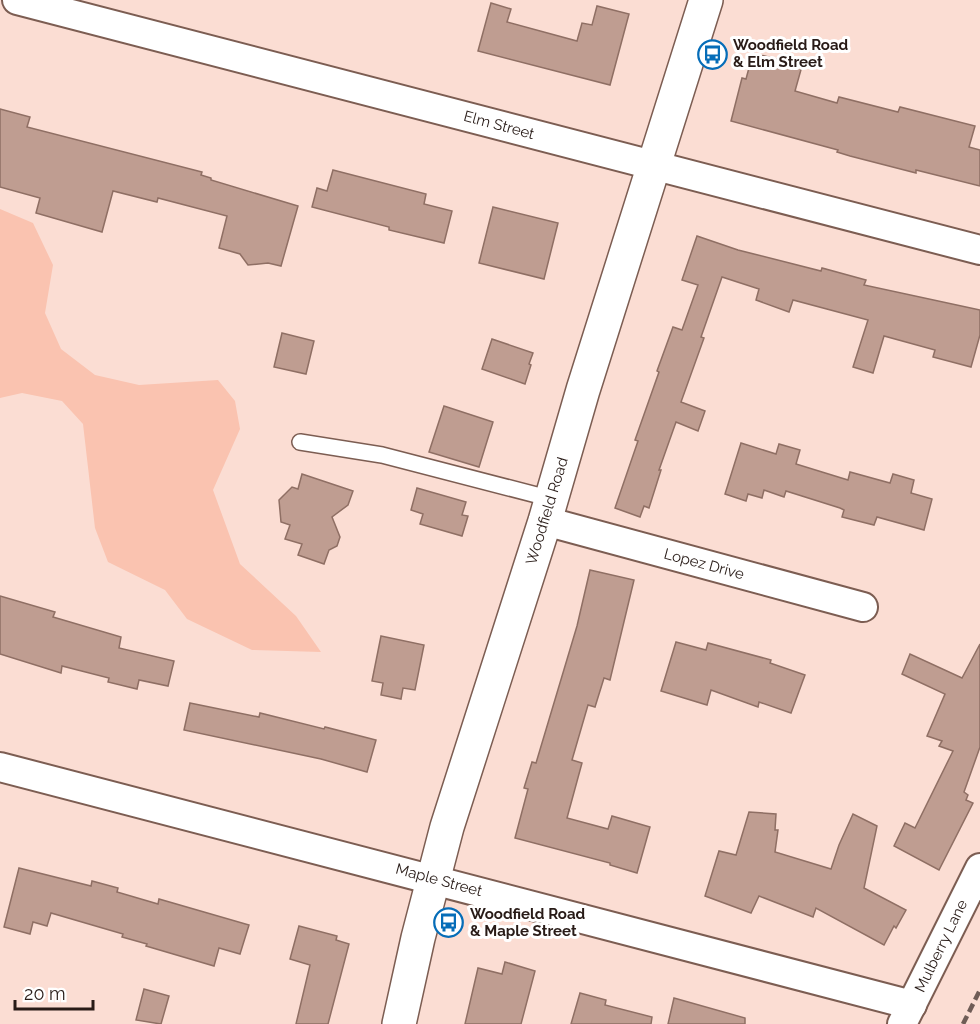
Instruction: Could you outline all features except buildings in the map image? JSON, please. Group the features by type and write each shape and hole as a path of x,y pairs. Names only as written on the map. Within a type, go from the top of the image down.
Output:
{"main road":[{"name":"Woodfield Road","path":"399,1024 447,827 706,0"}],"street":[{"name":"Elm Street","path":"17,0 980,250"},
{"name":"Lopez Drive","path":"548,510 863,607"},
{"name":"Maple Street","path":"0,767 433,879 907,1014"},
{"name":"Mulberry Lane","path":"907,1014 980,868"}],"lane":[{"path":"300,442 382,455 548,510"}],"shaded area":[{"path":"0,209 33,223 53,265 45,313 61,349 95,375 139,385 218,380 235,401 240,429 213,490 240,564 296,616 321,652 252,650 187,619 165,590 108,562 95,528 83,424 62,401 22,393 0,398"}],"railway":[{"path":"963,1024 980,990"}],"place":[{"name":"Woodfield Road & Elm Street","path":"712,54"},
{"name":"Woodfield Road & Maple Street","path":"449,923"}]}
